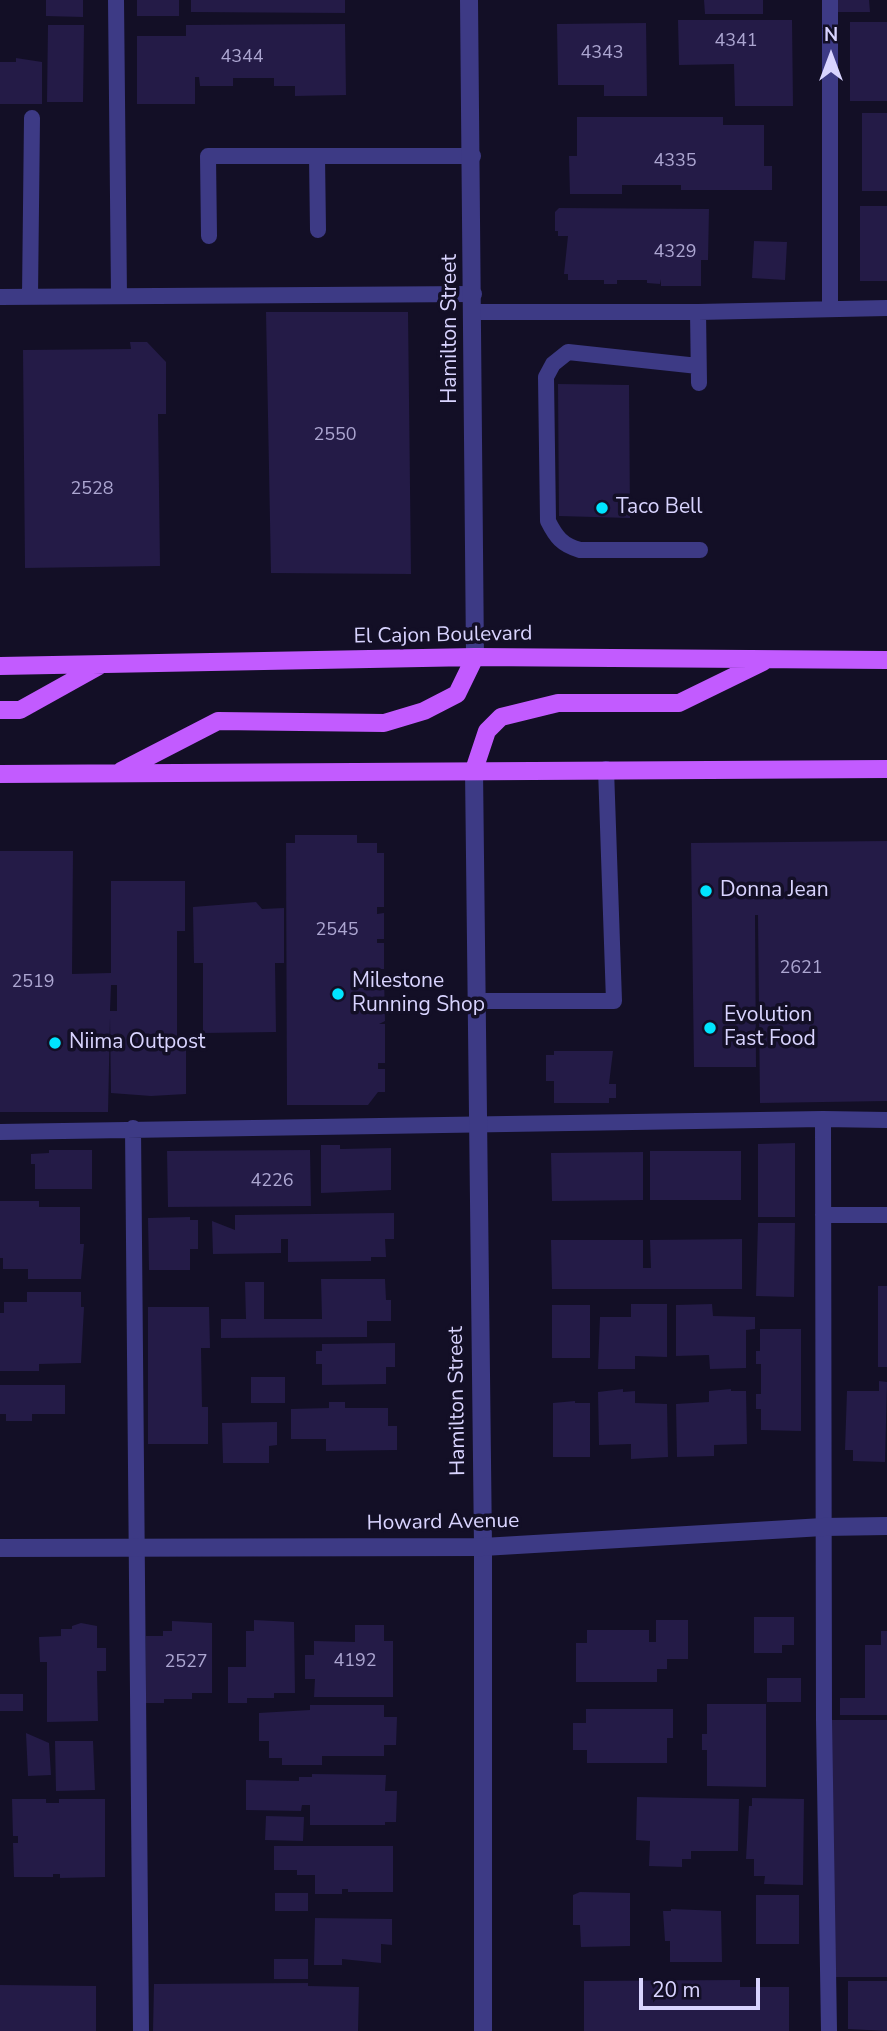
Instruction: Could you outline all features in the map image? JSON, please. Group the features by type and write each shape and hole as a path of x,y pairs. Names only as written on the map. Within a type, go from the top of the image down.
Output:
{"main road":[{"name":"El Cajon Boulevard","path":"0,666 475,657 887,660"},
{"path":"118,773 218,721 384,723 424,712 457,694 475,657"},
{"path":"474,770 487,732 501,718 558,703 679,703 766,660"},
{"path":"0,710 20,710 103,664"},
{"path":"0,774 887,769"}],"street":[{"name":"Hamilton Street","path":"469,0 473,156 475,657"},
{"name":"Hamilton Street","path":"474,770 483,1547 483,2031"},
{"name":"Howard Avenue","path":"0,1548 483,1547 823,1527 887,1526"}],"lane":[{"path":"116,0 119,296"},
{"path":"830,0 830,309"},
{"path":"30,296 32,118"},
{"path":"209,236 208,156 473,156"},
{"path":"317,156 318,230"},
{"path":"0,297 119,296 474,302 698,312 887,308"},
{"path":"698,312 699,375 568,352 552,363 546,377 548,521 555,536 566,546 580,550 699,550"},
{"path":"477,1001 614,1001 606,769"},
{"path":"823,1119 823,1527 829,2031"},
{"path":"0,1132 133,1128 887,1120"},
{"path":"133,1128 141,2031"},
{"path":"823,1215 887,1215"}],"building":[{"path":"46,0 83,0 83,17 46,16"},
{"path":"137,0 179,0 179,16 137,16"},
{"path":"191,0 345,0 345,13 191,12"},
{"path":"704,0 763,0 763,14 705,14"},
{"path":"833,0 869,0 870,12 833,12"},
{"path":"678,20 792,20 793,106 735,106 734,64 679,65"},
{"path":"850,22 887,22 887,101 850,101"},
{"path":"646,23 647,96 604,96 604,85 558,85 557,24"},
{"path":"345,24 346,95 295,96 295,86 274,86 274,78 233,78 233,86 200,86 199,77 195,77 195,104 137,104 137,36 186,36 186,25"},
{"path":"48,25 84,25 83,102 47,102"},
{"path":"16,58 42,62 42,104 0,104 0,62 16,62"},
{"path":"862,113 887,113 887,191 862,191"},
{"path":"577,117 723,117 723,125 764,125 764,166 772,166 772,190 681,190 681,185 622,185 622,194 570,194 569,156 577,156"},
{"path":"860,206 887,206 887,281 860,281"},
{"path":"559,208 709,209 708,260 701,260 701,286 661,286 661,279 660,284 647,283 647,280 617,280 617,284 604,284 604,280 568,280 568,274 564,274 568,236 558,236 558,231 555,231 555,212"},
{"path":"754,241 787,242 785,280 752,278"},
{"path":"266,312 408,312 411,574 271,573"},
{"path":"130,342 147,342 166,362 166,414 158,414 160,566 25,568 23,350 131,349"},
{"path":"558,384 629,385 630,518 559,516"},
{"path":"295,835 357,835 357,843 377,843 377,853 384,853 384,907 377,907 377,914 384,913 384,939 377,939 377,943 384,943 384,969 377,969 377,975 384,975 385,1021 379,1024 385,1024 385,1063 378,1063 378,1069 385,1069 385,1092 378,1092 368,1105 287,1105 286,843 295,843"},
{"path":"887,841 887,1101 760,1103 758,915 755,915 756,1067 694,1067 691,843"},
{"name":"Niima Outpost","path":"0,851 73,851 72,974 111,973 111,881 185,881 185,931 177,931 177,1043 186,1043 186,1094 151,1096 111,1093 110,1018 108,1112 0,1112","holes":["111,985 117,985 117,1011 110,1011"]},
{"path":"256,902 262,909 284,908 284,963 275,963 276,1032 203,1033 203,963 194,963 193,907"},
{"path":"554,1051 613,1051 609,1084 616,1084 616,1098 609,1098 609,1103 554,1103 554,1081 546,1081 546,1055 554,1055"},
{"path":"795,1143 795,1217 758,1217 758,1144"},
{"path":"321,1145 340,1145 340,1149 391,1148 391,1190 321,1193"},
{"path":"49,1150 92,1150 92,1189 35,1189 35,1164 31,1164 31,1154 49,1153"},
{"path":"310,1150 311,1206 168,1207 167,1151"},
{"path":"650,1151 741,1151 741,1200 650,1200"},
{"path":"643,1152 643,1200 552,1201 551,1153"},
{"path":"0,1201 39,1201 39,1207 80,1207 80,1244 84,1244 81,1279 28,1279 28,1269 3,1269 3,1258 0,1258"},
{"path":"394,1213 394,1239 385,1239 386,1257 371,1257 371,1261 288,1262 288,1239 281,1239 281,1253 213,1254 212,1221 235,1230 235,1215"},
{"path":"190,1217 190,1220 198,1220 198,1249 190,1249 190,1270 149,1270 148,1218"},
{"path":"758,1223 795,1223 794,1297 756,1296"},
{"path":"742,1239 742,1289 552,1289 551,1240 643,1240 643,1268 651,1268 650,1240"},
{"path":"321,1279 385,1279 386,1300 391,1300 391,1321 367,1321 367,1337 221,1338 221,1319 246,1319 245,1282 264,1282 264,1319 322,1319"},
{"path":"878,1286 887,1286 887,1367 878,1367"},
{"path":"27,1292 81,1292 81,1307 84,1307 81,1363 39,1364 39,1371 0,1371 0,1313 4,1313 4,1302 27,1302"},
{"path":"631,1304 667,1304 667,1357 635,1356 635,1369 598,1369 600,1317 631,1317"},
{"path":"712,1304 713,1316 755,1317 755,1329 746,1330 746,1368 710,1369 709,1355 676,1356 676,1305"},
{"path":"552,1305 590,1305 590,1358 552,1358"},
{"path":"148,1307 209,1307 210,1348 201,1348 202,1407 208,1407 208,1444 148,1444"},
{"path":"760,1329 801,1329 801,1431 761,1430 761,1409 756,1409 756,1394 761,1394 761,1364 756,1364 756,1351 760,1351"},
{"path":"395,1343 395,1367 386,1367 386,1384 322,1385 322,1364 316,1364 316,1351 322,1351 322,1344"},
{"path":"251,1377 285,1377 285,1403 251,1403"},
{"path":"879,1381 887,1382 885,1462 853,1461 853,1450 845,1450 847,1391 879,1391"},
{"path":"0,1385 65,1385 65,1414 32,1414 32,1421 6,1421 6,1414 0,1414"},
{"path":"623,1389 623,1392 635,1391 635,1403 667,1404 668,1457 631,1459 631,1444 599,1445 598,1392"},
{"path":"709,1391 746,1391 747,1444 714,1445 714,1456 677,1457 676,1404 709,1402"},
{"path":"329,1402 345,1402 345,1408 388,1408 388,1426 397,1426 397,1450 326,1451 326,1439 291,1439 291,1409 329,1408"},
{"path":"553,1403 590,1403 590,1457 553,1457"},
{"path":"277,1422 277,1445 269,1446 269,1463 223,1463 222,1423"},
{"path":"754,1617 794,1617 794,1645 782,1645 782,1653 754,1653"},
{"path":"254,1620 294,1622 295,1693 274,1693 274,1698 247,1698 247,1703 228,1703 228,1667 246,1667 246,1631 254,1631"},
{"path":"656,1620 688,1620 688,1659 667,1659 667,1669 657,1669 657,1682 576,1682 576,1643 587,1643 587,1630 649,1630 649,1642 656,1642"},
{"path":"172,1621 212,1623 212,1693 192,1693 192,1699 164,1699 164,1703 146,1703 146,1636 163,1636 163,1631 172,1631"},
{"path":"81,1623 97,1626 97,1648 106,1648 106,1671 97,1671 98,1721 47,1722 47,1662 40,1662 39,1637 61,1636 61,1629 72,1629 72,1626"},
{"path":"355,1625 384,1625 384,1641 393,1641 393,1697 314,1697 315,1679 305,1679 305,1655 314,1655 314,1641 355,1642"},
{"path":"881,1631 887,1631 887,1715 840,1715 840,1698 865,1698 865,1645 881,1645"},
{"path":"767,1678 801,1678 801,1702 767,1702"},
{"path":"0,1694 23,1694 23,1711 0,1711"},
{"path":"707,1704 766,1704 766,1787 707,1786 707,1750 702,1750 702,1734 707,1734"},
{"path":"310,1705 384,1705 384,1717 397,1717 396,1745 384,1745 384,1756 322,1756 322,1765 282,1765 282,1758 269,1758 269,1741 259,1741 259,1713 310,1710"},
{"path":"586,1709 673,1709 673,1738 667,1738 667,1763 587,1763 587,1750 573,1750 573,1723 586,1723"},
{"path":"824,1720 887,1720 887,1977 827,1977"},
{"path":"26,1733 49,1743 51,1775 28,1776"},
{"path":"55,1741 93,1741 95,1790 56,1791"},
{"path":"312,1774 386,1775 385,1791 397,1791 396,1822 385,1822 385,1825 310,1825 310,1805 302,1805 301,1811 246,1810 246,1780 299,1781 299,1777 312,1777"},
{"path":"637,1797 739,1799 738,1851 691,1851 691,1859 682,1859 682,1867 649,1866 650,1841 636,1840"},
{"path":"752,1798 804,1799 803,1885 764,1884 765,1876 754,1876 754,1859 746,1859 749,1806 752,1806"},
{"path":"12,1799 46,1799 46,1803 59,1803 59,1799 105,1799 105,1877 60,1878 60,1874 53,1874 53,1877 14,1877 13,1843 18,1843 18,1836 13,1836"},
{"path":"266,1816 304,1817 303,1841 265,1840"},
{"path":"274,1846 393,1846 393,1892 348,1892 348,1889 342,1889 342,1894 315,1894 315,1875 297,1875 297,1870 274,1870"},
{"path":"580,1892 630,1893 630,1946 581,1947 580,1925 573,1925 573,1895"},
{"path":"275,1893 308,1893 308,1911 275,1911"},
{"path":"756,1895 799,1895 799,1944 756,1944"},
{"path":"663,1911 721,1911 722,1962 670,1962 670,1941 665,1941"},
{"path":"315,1918 392,1919 392,1945 381,1944 381,1963 342,1959 342,1965 314,1965"},
{"path":"274,1959 308,1959 308,1979 274,1979"},
{"path":"740,1980 740,1987 789,1987 789,2031 584,2031 584,1981"},
{"path":"848,1981 887,1981 887,2031 848,2029"},
{"path":"308,1983 308,1986 359,1987 358,2031 153,2031 154,1984"},
{"path":"0,1985 96,1986 96,2031 0,2031"}],"place":[{"name":"Taco Bell","path":"602,508"},
{"name":"Donna Jean","path":"706,891"},
{"name":"Milestone Running Shop","path":"338,994"},
{"name":"Evolution Fast Food","path":"710,1028"},
{"name":"Niima Outpost","path":"55,1043"}]}
